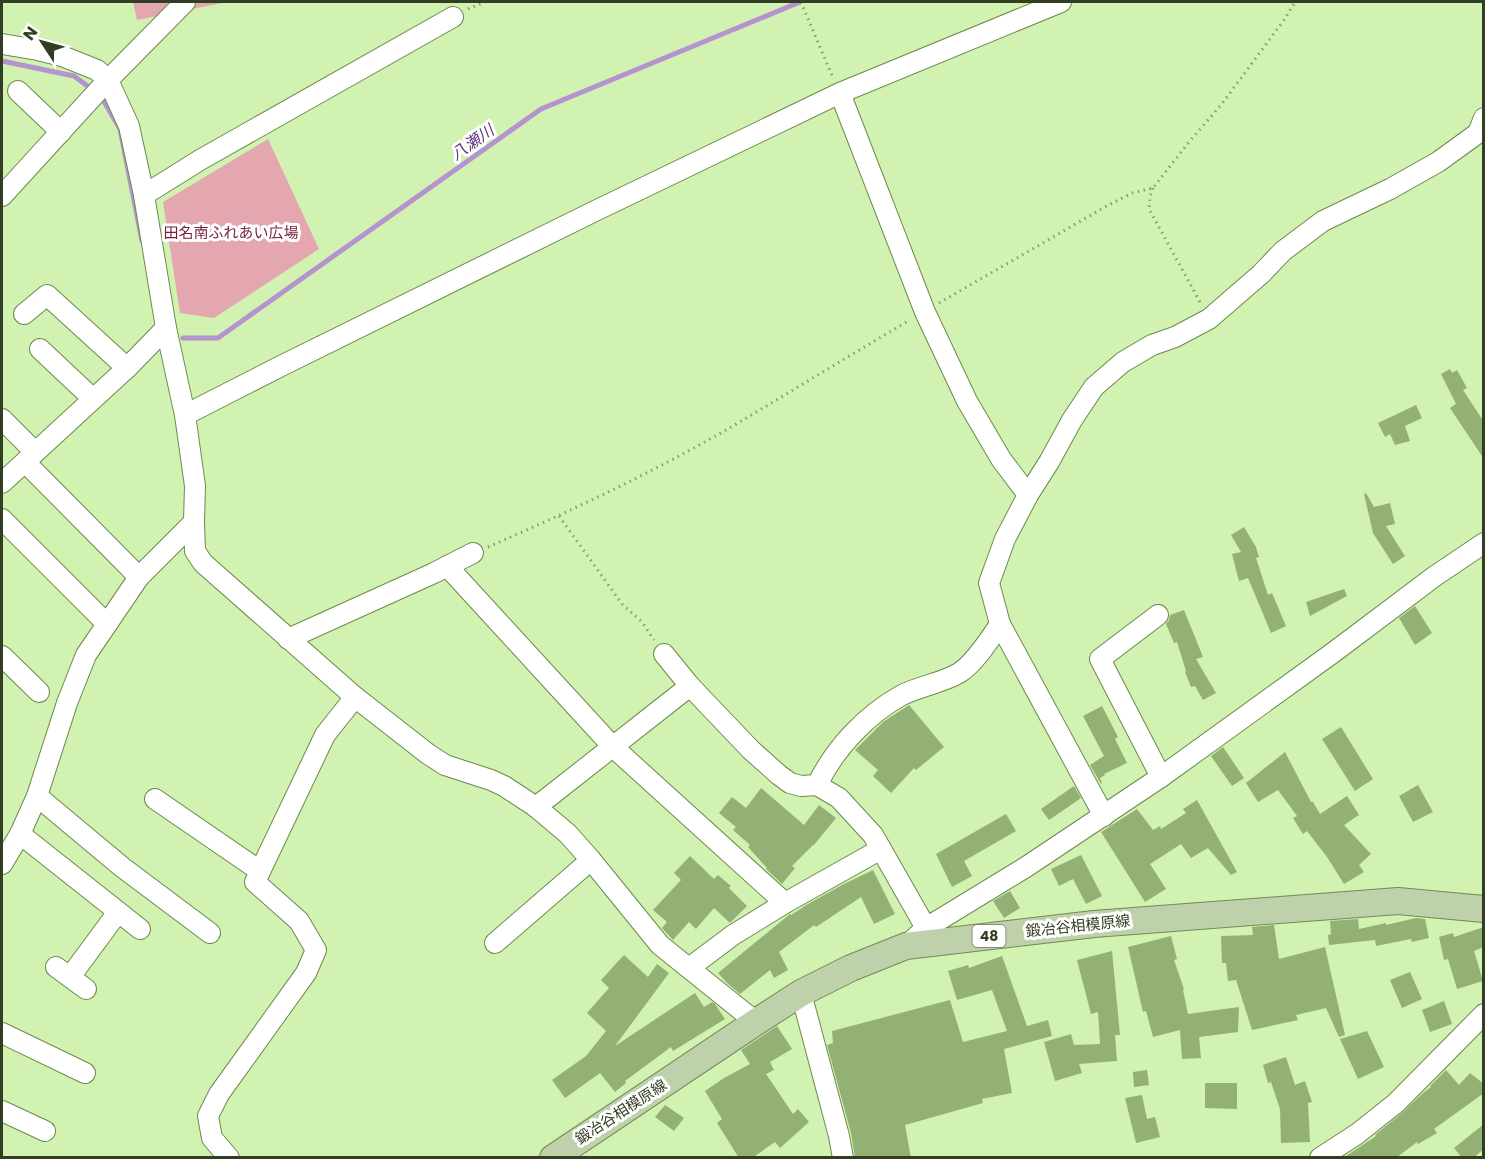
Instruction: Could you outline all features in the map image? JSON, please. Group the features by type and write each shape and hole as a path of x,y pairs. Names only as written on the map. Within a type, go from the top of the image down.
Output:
{"main road":[{"name":"鍛冶谷相模原線","path":"552,1158 801,993 851,968 906,946 1094,924 1398,901 1484,909"}],"street":[{"path":"5,186 61,132 185,2"},
{"path":"185,415 291,360 840,93 1061,2"},
{"path":"144,195 200,160 453,17"},
{"path":"2,44 62,56 97,70 107,82 129,126 144,195 166,328 185,415 195,486 195,551 203,563 355,697 428,754 445,765 497,783 519,794 536,807 568,834 660,945 756,1022"},
{"path":"18,91 61,132"},
{"path":"840,93 925,312 966,401 1001,459 1028,495"},
{"path":"1104,816 1000,624 989,583 1005,539 1028,495 1094,387 1123,362 1152,345 1175,337 1209,319 1261,274 1283,251 1323,221 1390,189 1438,162 1478,133 1484,118"},
{"path":"24,315 47,295 127,368"},
{"path":"2,483 127,368 166,328"},
{"path":"40,349 92,398"},
{"path":"2,419 30,457 139,577"},
{"path":"2,519 106,624"},
{"path":"2,864 21,834 37,796 67,703 86,655 139,577 194,522"},
{"path":"906,946 926,928 1026,867 1161,777 1484,543"},
{"path":"288,639 473,554"},
{"path":"447,566 613,747 785,903"},
{"path":"1158,615 1100,659 1161,777"},
{"path":"817,785 845,743 876,712 903,695 958,673 968,666 1000,624"},
{"path":"664,654 690,686 751,750 779,775 790,783 801,786 817,785 839,798 873,835 926,928"},
{"path":"2,656 39,692"},
{"path":"536,807 690,686"},
{"path":"229,1158 212,1138 208,1116 219,1094 306,973 316,950 299,921 255,882 325,735 355,697"},
{"path":"37,796 122,867 210,933"},
{"path":"155,799 260,871"},
{"path":"21,834 140,929"},
{"path":"689,968 733,935 881,849"},
{"path":"495,943 591,860"},
{"path":"71,977 118,912"},
{"path":"801,993 843,1158"},
{"path":"1320,1158 1357,1134 1396,1103 1484,1014"},
{"path":"2,1033 85,1073"},
{"path":"2,1111 45,1131"}],"path":[{"path":"801,2 840,93"},
{"path":"1209,319 1149,209 1150,197 1153,188 1221,105 1284,20 1294,2"},
{"path":"473,554 626,484 736,424 1105,207 1132,193 1153,188"},
{"path":"559,516 622,604 642,622 664,654"}],"green space":[{"path":"133,2 227,2 137,20"},
{"name":"田名南ふれあい広場","path":"268,139 319,249 214,318 180,313 163,202"}],"building":[{"path":"1450,369 1452,373 1457,370 1467,388 1463,390 1484,422 1484,459 1450,408 1456,404 1441,374"},
{"path":"1416,405 1422,418 1405,426 1410,441 1395,445 1390,434 1385,437 1378,423"},
{"path":"1366,493 1374,507 1390,503 1395,524 1386,526 1405,556 1393,564 1373,533 1364,494"},
{"path":"1244,527 1256,547 1259,557 1256,558 1268,595 1272,593 1286,626 1271,633 1248,578 1239,581 1232,554 1241,552 1231,535"},
{"path":"1344,589 1347,596 1310,616 1306,602"},
{"path":"1415,606 1432,633 1415,645 1399,618"},
{"path":"1184,610 1203,657 1196,659 1216,693 1203,700 1195,686 1191,687 1177,642 1174,643 1166,624 1170,615"},
{"path":"909,705 944,747 916,770 914,768 891,793 873,776 878,770 855,750 883,722"},
{"path":"1102,706 1118,737 1115,739 1127,763 1104,774 1100,778 1101,784 1090,765 1104,756 1083,716"},
{"path":"1341,727 1373,779 1355,791 1322,739"},
{"path":"1223,747 1244,778 1232,786 1211,756"},
{"path":"1285,752 1311,802 1320,814 1347,796 1359,815 1344,825 1371,854 1359,865 1364,872 1344,884 1307,831 1303,834 1293,818 1297,816 1278,790 1258,802 1246,783"},
{"path":"1418,785 1433,812 1413,822 1399,796"},
{"path":"1074,786 1081,798 1049,820 1041,809"},
{"path":"761,788 804,825 819,805 836,818 814,845 792,866 795,868 782,884 766,869 748,847 750,845 733,830 736,827 719,813 732,797 746,808"},
{"path":"1197,800 1237,872 1231,875 1208,848 1191,858 1181,844 1150,864 1166,889 1145,902 1101,832 1137,809 1153,830 1160,826 1161,829 1186,813 1183,809"},
{"path":"1006,814 1016,831 964,861 972,876 952,887 936,854"},
{"path":"1081,855 1102,896 1086,904 1073,879 1059,886 1051,869"},
{"path":"690,856 714,879 718,875 731,886 729,888 747,906 730,923 714,908 696,929 689,922 673,940 662,928 667,922 653,910 681,880 674,873"},
{"path":"873,870 895,914 874,924 861,897 816,927 814,925 779,952 788,970 774,978 770,970 740,994 718,973 790,914"},
{"path":"1010,891 1020,908 1004,918 993,901"},
{"path":"1416,918 1425,919 1429,938 1376,946 1375,940 1329,945 1330,921 1358,919 1359,929"},
{"path":"1274,925 1279,959 1325,947 1345,1035 1339,1037 1326,1008 1296,1015 1298,1020 1252,1030 1236,980 1228,981 1226,963 1222,963 1221,936 1253,935 1252,927"},
{"path":"1484,927 1484,947 1474,951 1483,981 1457,989 1448,959 1444,960 1439,937 1453,933 1454,937"},
{"path":"1171,936 1177,959 1174,960 1184,989 1188,1014 1239,1007 1238,1032 1199,1037 1201,1058 1182,1059 1180,1030 1153,1037 1146,1011 1143,1012 1128,947"},
{"path":"1112,951 1120,1035 1115,1035 1117,1061 1079,1064 1082,1073 1055,1081 1044,1042 1071,1034 1074,1045 1100,1044 1098,1012 1091,1014 1077,960"},
{"path":"624,955 648,977 657,964 669,973 615,1046 695,993 704,1007 712,1002 715,1004 725,1019 673,1051 671,1047 625,1081 626,1083 615,1092 600,1073 565,1098 552,1080 586,1056 606,1031 587,1013 609,988 601,980"},
{"path":"1002,956 1027,1026 1048,1020 1052,1036 1004,1049 1012,1093 982,1099 983,1103 905,1125 911,1158 855,1158 851,1133 827,1045 833,1043 832,1031 950,1000 963,1042 1007,1031 992,990 957,1000 948,971 968,965 969,968"},
{"path":"1410,972 1422,999 1402,1008 1390,980"},
{"path":"1444,1001 1452,1024 1430,1032 1422,1010"},
{"path":"777,1026 792,1049 770,1062 774,1070 766,1074 793,1114 798,1109 809,1122 780,1148 775,1142 752,1158 739,1158 717,1123 722,1119 705,1091 750,1064 741,1050"},
{"path":"1367,1031 1384,1067 1358,1079 1340,1039"},
{"path":"1286,1057 1295,1085 1305,1081 1312,1102 1308,1103 1310,1142 1281,1143 1280,1109 1271,1082 1268,1083 1263,1065"},
{"path":"1147,1070 1149,1085 1134,1087 1133,1072"},
{"path":"1446,1070 1459,1085 1470,1073 1484,1084 1484,1093 1434,1129 1437,1133 1418,1144 1417,1142 1396,1158 1343,1158 1376,1136 1431,1087"},
{"path":"1205,1083 1237,1083 1237,1109 1205,1108"},
{"path":"1142,1095 1147,1119 1155,1117 1160,1137 1136,1143 1125,1098"},
{"path":"665,1105 684,1118 674,1131 655,1117"},
{"path":"1484,1124 1484,1149 1473,1158 1462,1158 1454,1148"}],"waterway":[{"name":"八瀬川","path":"183,338 218,338 541,109 800,2"},
{"name":"八瀬川","path":"2,61 74,76 93,90"},
{"name":"八瀬川","path":"100,96 120,129 142,241"}]}
